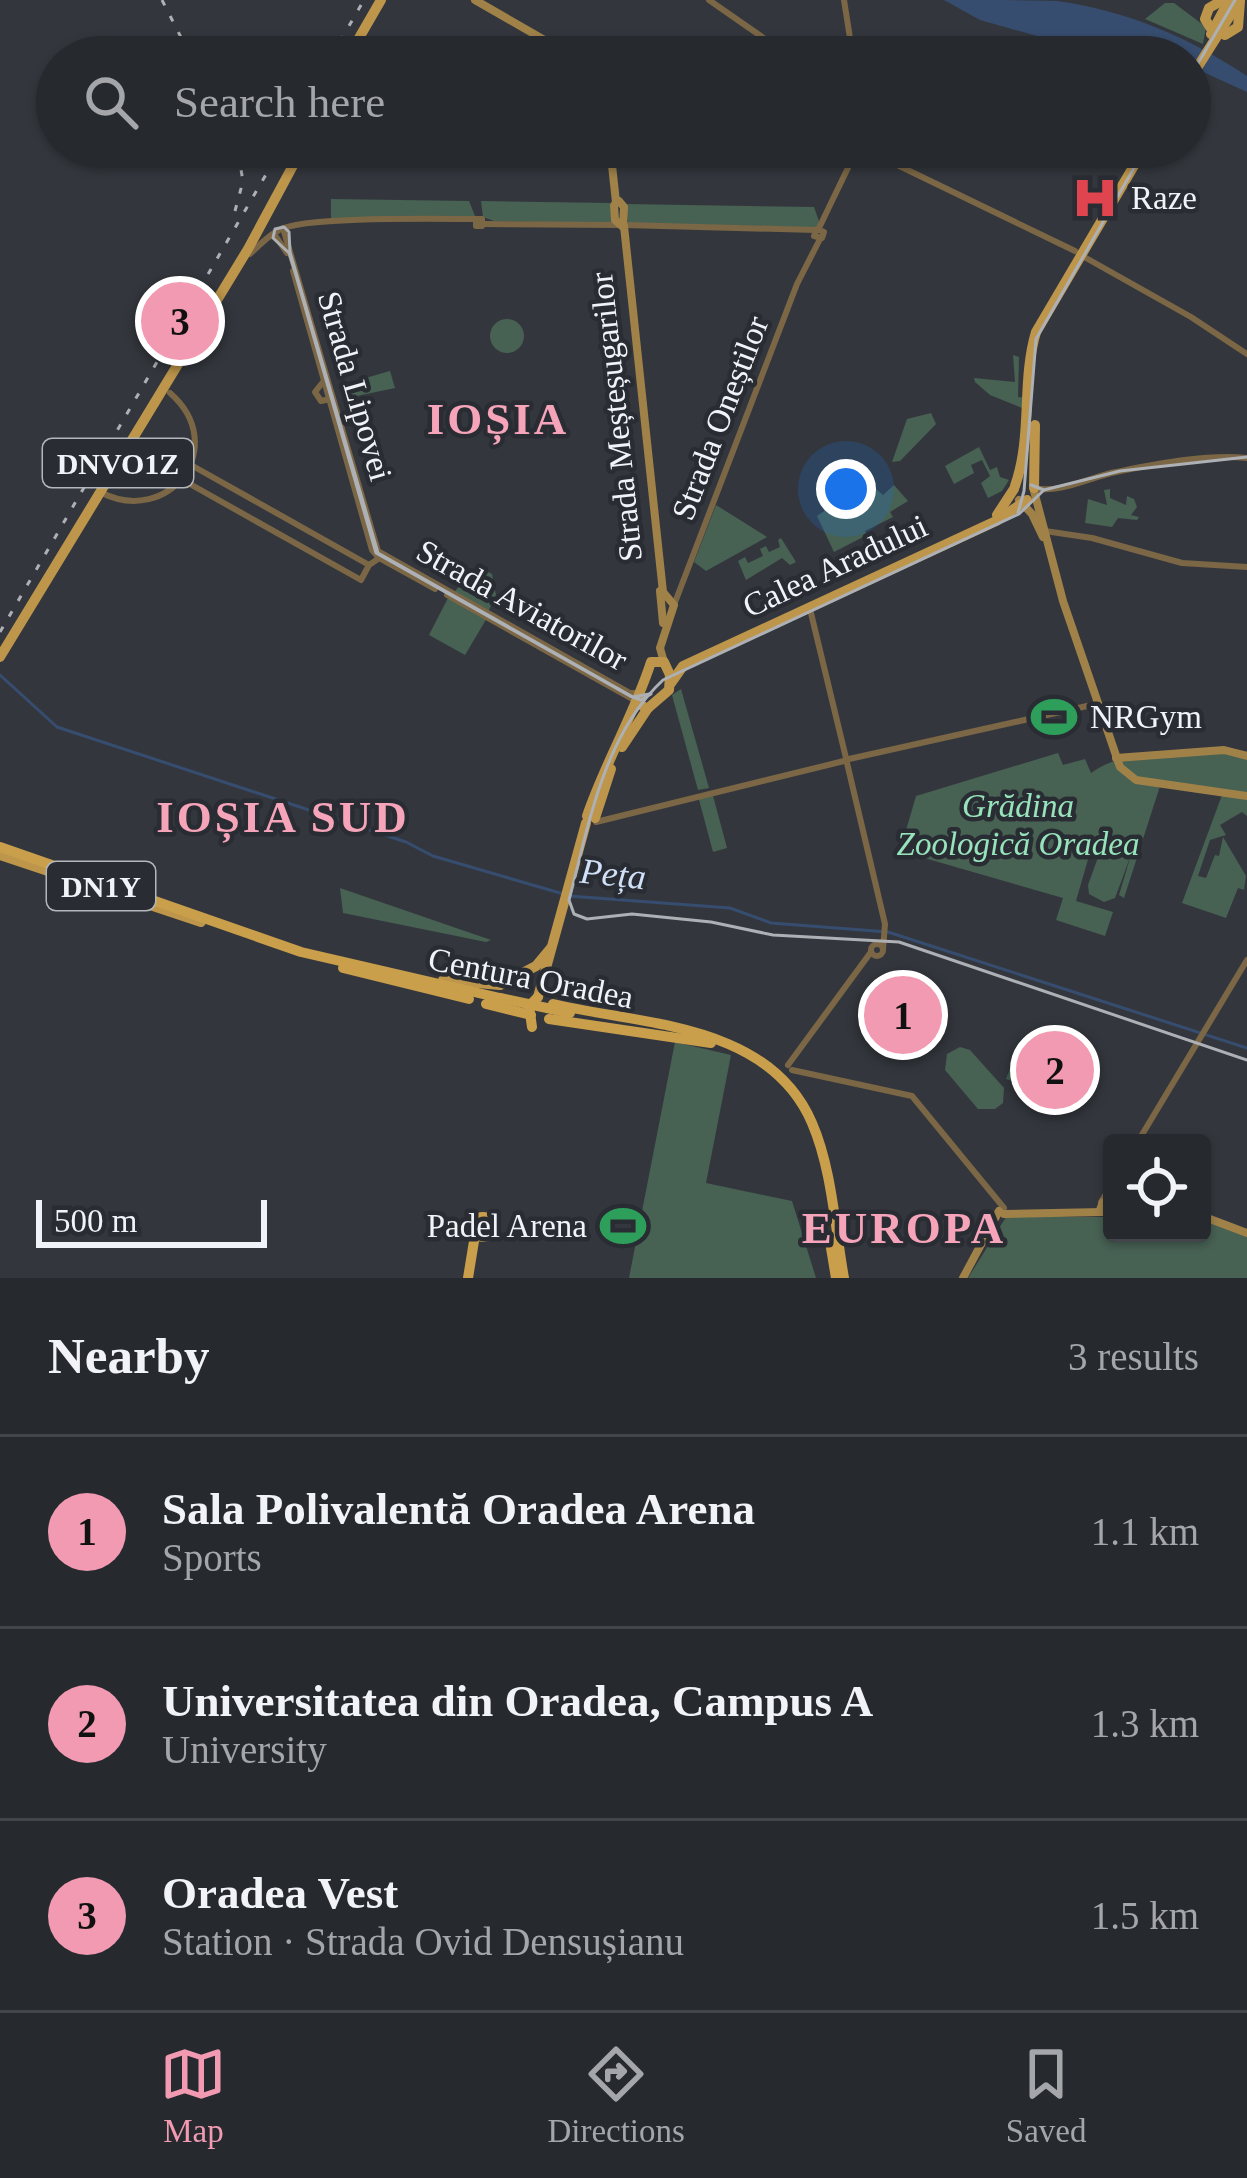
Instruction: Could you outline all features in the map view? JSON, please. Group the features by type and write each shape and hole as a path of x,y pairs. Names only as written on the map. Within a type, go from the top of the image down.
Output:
{"highway":[{"name":"DN1Y","path":"0,848 301,952 364,968"},
{"name":"DN1Y","path":"0,848 201,922 340,966"},
{"path":"340,966 469,1000"},
{"name":"Centura Oradea","path":"340,966 500,999"},
{"path":"364,968 535,998"},
{"name":"Centura Oradea","path":"364,968 716,1042"},
{"name":"Calea Aradului","path":"486,1004 531,1021 535,998"},
{"path":"553,1004 682,1028 764,1062 792,1089 815,1132 842,1278"},
{"path":"549,1018 716,1042 763,1067 795,1100 812,1133 829,1209"},
{"path":"470,1278 481,1236"}],"main road":[{"path":"364,36 384,0"},
{"path":"475,0 538,36"},
{"path":"1216,31 1205,16 1209,8 1231,5"},
{"path":"1211,40 1231,5"},
{"name":"DNVO1Z","path":"0,653 289,168"},
{"name":"DNVO1Z","path":"0,653 236,269 290,168"},
{"name":"Strada Meșteșugarilor","path":"614,168 668,602"},
{"path":"1134,168 1036,332 1026,497 1052,561 1095,701 1125,774 1136,780 1247,796"},
{"path":"1052,561 1046,531 1026,497 1041,335 1135,168"},
{"name":"Calea Aradului","path":"556,950 595,818 601,775 660,662 680,664 809,607 996,521 1026,497"},
{"name":"Calea Aradului","path":"641,701 668,692 680,668 988,521 1026,497"},
{"path":"668,602 660,662 671,683"},
{"name":"Strada Oneștilor","path":"660,662 668,602"},
{"path":"1116,758 1224,750 1247,756"},
{"name":"Calea Aradului","path":"535,998 556,950 571,896"},
{"path":"443,980 492,986 511,982 542,961 560,929"},
{"path":"963,1278 1003,1211 1088,1213 1103,1207"},
{"path":"1211,1219 1247,1232"}],"street":[{"path":"709,0 761,36"},
{"path":"844,0 850,36"},
{"name":"Strada Oneștilor","path":"668,602 848,168"},
{"path":"905,168 1075,251"},
{"path":"236,269 279,231 334,220 818,233"},
{"name":"Strada Lipovei","path":"279,231 324,378 335,399"},
{"name":"Strada Lipovei","path":"279,231 335,399 370,547 382,557"},
{"path":"1086,258 1192,317 1247,354"},
{"path":"100,492 137,503 162,494 182,479 191,465 194,427 170,393"},
{"path":"1247,458 1111,473 1026,497 1046,531 1092,538 1182,563 1247,568"},
{"name":"Strada Aviatorilor","path":"191,465 369,566"},
{"name":"Strada Aviatorilor","path":"182,479 361,580 382,557 641,701"},
{"path":"792,1089 790,1068 885,937 809,607"},
{"path":"595,818 1095,701"},
{"path":"595,818 620,815"},
{"path":"1142,1134 1247,960"},
{"path":"764,1062 918,1100 1003,1211"}],"green space":[{"path":"1165,3 1174,3 1206,27 1204,36 1184,36 1145,19"},
{"path":"331,199 469,201 475,216 331,219"},
{"path":"481,201 610,203 613,224 494,221 483,217"},
{"path":"626,204 814,207 820,224 813,229 628,224"},
{"path":"507,319 519,324 524,336 519,348 507,353 495,348 490,336 495,324"},
{"path":"1013,355 1019,357 1018,397 1028,398 1027,410 990,395 975,382 974,378 1015,382"},
{"path":"390,371 395,388 347,398 348,383"},
{"path":"931,413 936,424 900,461 892,462 907,419"},
{"path":"979,447 990,470 997,467 1000,477 1009,480 1002,491 988,498 981,483 990,476 982,460 971,465 974,473 954,484 945,466"},
{"path":"894,485 908,501 890,512 893,517 865,531 867,535 834,552 817,516 839,501 841,505 875,488 883,495"},
{"path":"1110,489 1110,498 1126,505 1127,496 1134,499 1137,507 1131,515 1137,520 1118,518 1112,527 1085,523 1088,499 1107,505 1104,490"},
{"path":"716,505 767,537 706,571 694,562"},
{"path":"781,538 796,562 790,565 782,558 746,580 738,561 745,557 748,563 763,556 760,549 766,546 769,552 780,547"},
{"path":"484,570 492,574 496,595 488,612 454,593 468,573"},
{"path":"449,596 487,618 465,655 429,635"},
{"path":"681,689 709,788 698,790 672,695"},
{"name":"Grădina Zoologică Oradea","path":"1224,750 1247,756 1247,816 1242,812 1220,825 1226,835 1210,840 1198,876 1206,878 1223,837 1246,876 1244,890 1238,888 1226,918 1182,903 1222,795 1161,783 1124,898 1119,895 1131,855 1115,898 1104,902 1089,894 1104,841 1100,845 1093,842 1076,901 1113,912 1105,936 1056,920 1063,898 900,851 916,796 1058,753 1063,765 1085,759 1091,773 1137,755"},
{"path":"712,792 727,848 713,852 698,796"},
{"path":"340,888 491,940 343,913"},
{"path":"675,1042 731,1055 706,1183 792,1201 816,1278 629,1278"},
{"path":"1019,1045 1039,1052 1027,1086 1006,1079"},
{"path":"960,1047 970,1050 1004,1088 1003,1103 995,1109 978,1109 945,1070 947,1054"},
{"path":"1006,1217 1103,1217 1103,1242 1211,1242 1211,1222 1247,1234 1247,1278 968,1278"}],"water":[{"path":"944,0 1083,5 1175,36 1037,36 980,20"},
{"path":"1211,54 1247,76 1247,92 1211,76"}],"waterway":[{"name":"Peța","path":"0,675 57,727 406,842 433,856 560,893"},
{"name":"Peța","path":"569,896 730,908 771,923 888,932 1247,1048"}],"tram line":[{"path":"1211,41 1235,0"},
{"path":"1018,513 1024,491 1036,339 1134,168"},
{"path":"649,694 633,697 378,553 290,252 289,232 284,227 275,229 273,238 289,253 295,272 376,553 630,696 641,700 651,694"},
{"path":"1031,485 1044,490 1120,471 1247,457"},
{"path":"1044,490 1019,514 663,680 643,702 612,754 569,900 574,914 587,919 632,914 711,922 773,935 899,942 1247,1060"}],"railway":[{"path":"162,0 180,36"},
{"path":"343,36 364,0"},
{"path":"235,211 243,181 241,168"},
{"path":"0,632 270,168"}],"place":[{"name":"Raze","path":"1095,198"},
{"name":"Oradea Vest","path":"180,321"},
{"name":"NRGym","path":"1054,717"},
{"name":"Sala Polivalentă Oradea Arena","path":"903,1015"},
{"name":"Universitatea din Oradea, Campus A","path":"1055,1070"},
{"name":"Padel Arena","path":"623,1226"}],"district":[{"name":"IOȘIA","path":"498,419"},
{"name":"IOȘIA SUD","path":"283,817"},
{"name":"EUROPA","path":"904,1228"}]}
